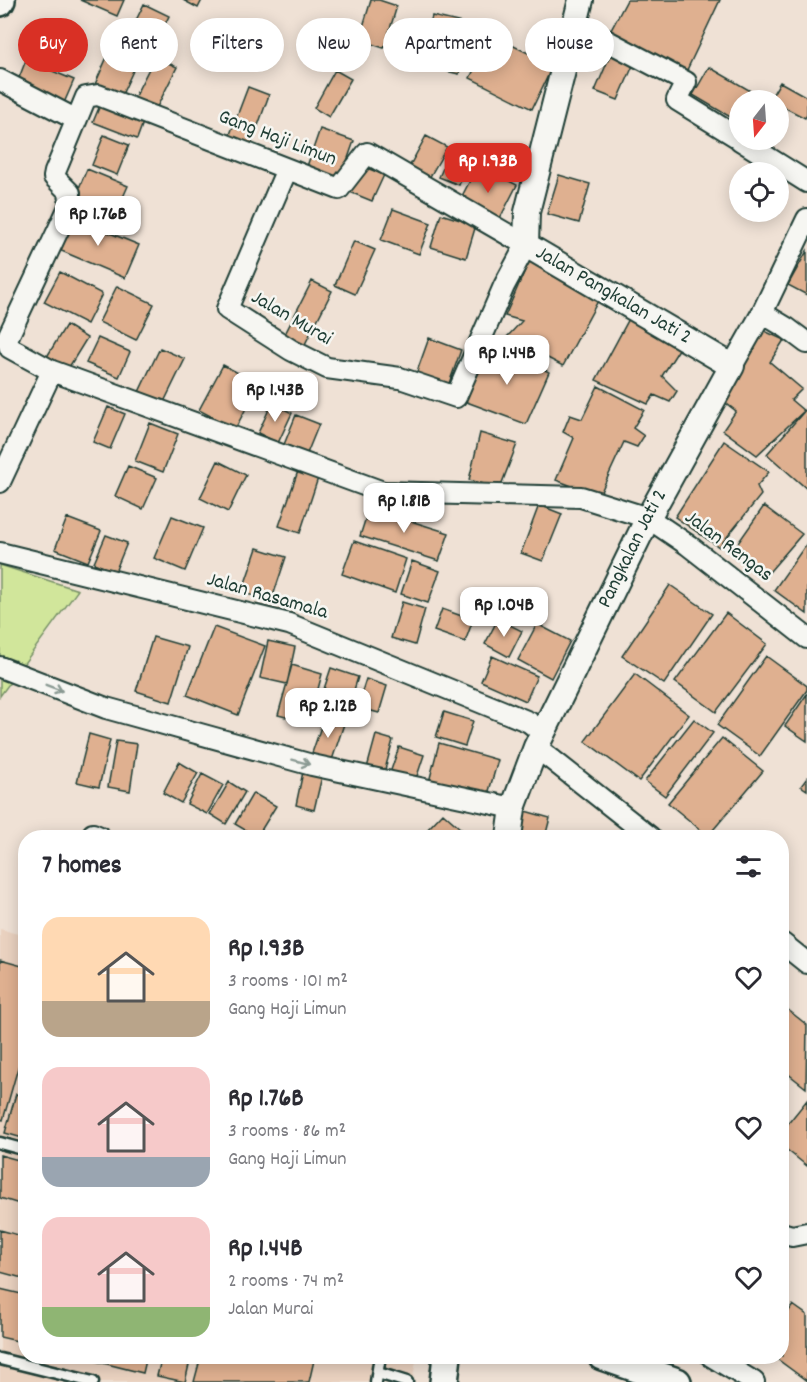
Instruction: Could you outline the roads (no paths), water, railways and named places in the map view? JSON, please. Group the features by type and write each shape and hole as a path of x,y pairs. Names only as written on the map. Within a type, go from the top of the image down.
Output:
{"main road":[{"path":"444,1382 446,1364"},
{"path":"625,1364 677,1382"}],"street":[{"name":"Jalan Pangkalan Jati 2","path":"576,18 581,0"},
{"path":"614,44 686,82 677,100 729,132"},
{"name":"Jalan Pangkalan Jati 2","path":"562,72 526,212 526,245 732,366"},
{"path":"0,80 75,119"},
{"name":"Gang Haji Limun","path":"75,119 86,97 98,95 339,189 367,153 526,245"},
{"name":"Jalan Rengas","path":"75,119 54,177 70,194 69,207 7,339 10,348 52,371 383,492 581,497 648,518 687,544 807,638"},
{"path":"757,150 807,182"},
{"name":"Jalan Murai","path":"287,169 226,309 291,350 327,368 400,378 456,397 504,286 526,245"},
{"path":"732,366 762,314 807,219"},
{"path":"762,314 807,343"},
{"name":"Pangkalan Jati 2","path":"510,830 513,808 540,740 648,518 732,366"},
{"path":"0,482 52,371"},
{"name":"Jalan Rasamala","path":"0,553 289,624 528,722 540,740 642,830"},
{"path":"0,667 106,708 312,765 513,808"},
{"path":"789,954 807,963"},
{"path":"789,1235 807,1233"},
{"path":"724,1364 754,1382"}],"lane":[{"path":"0,1143 18,1148"},
{"path":"0,1359 18,1363"},
{"path":"20,1364 93,1382"},
{"path":"377,1377 407,1382"}]}
